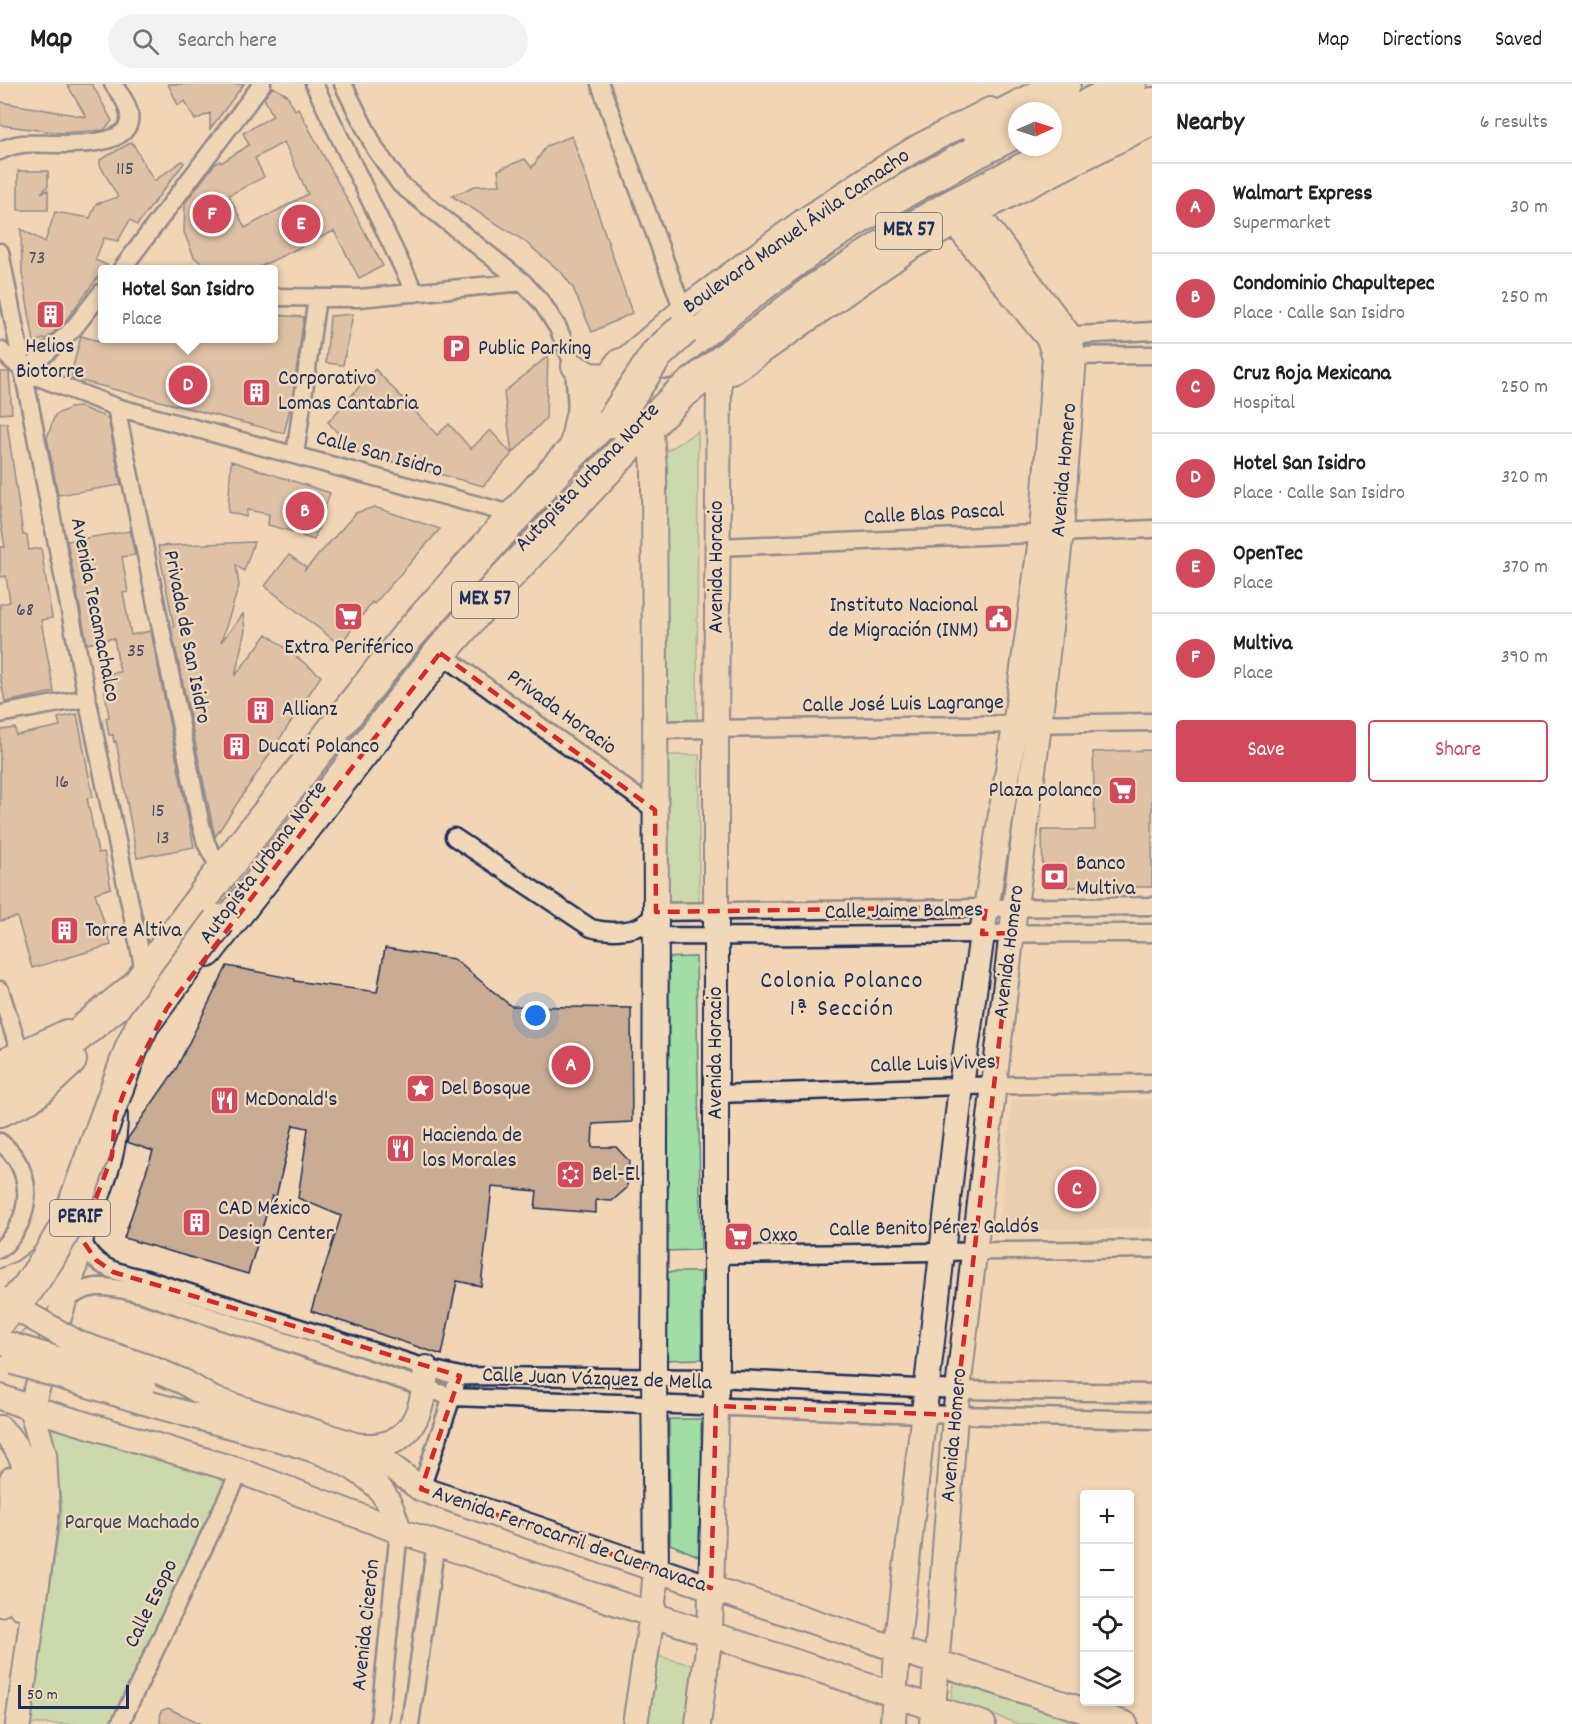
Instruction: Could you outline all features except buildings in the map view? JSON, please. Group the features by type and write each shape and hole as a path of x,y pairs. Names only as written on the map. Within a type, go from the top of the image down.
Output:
{"highway":[{"name":"Boulevard Manuel Ávila Camacho","path":"1050,100 1108,84"},
{"path":"613,421 657,354 712,305 750,275 894,176 972,130 1050,100 1130,84"},
{"path":"1062,138 1152,93"},
{"name":"MEX 57","path":"116,1116 133,1070 166,1008 238,909 440,653 500,584 650,423 686,388 815,290 901,235 952,206 1152,104"},
{"name":"Boulevard Manuel Ávila Camacho","path":"0,1083 57,1052 146,979 222,873 407,637 567,455 658,369 771,278 832,235 879,206 1008,136"},
{"name":"Autopista Urbana Norte","path":"0,1293 36,1245 48,1224 111,1055 146,979 351,718 427,626 590,444 613,421 715,333 814,259 910,199 1008,146"},
{"name":"Autopista Urbana Norte","path":"0,1318 28,1288 67,1225 132,1047 143,1024 226,912 428,650 605,454 647,414 728,344 825,271 869,243 923,211 1029,156"},
{"path":"567,455 604,405 615,370"},
{"path":"0,1110 28,1097 40,1088 70,1060 115,1009 146,979"},
{"name":"PERIF","path":"0,1287 36,1269 72,1232 85,1205 116,1116"}],"street":[{"path":"0,151 21,144 90,144 107,141 119,135 126,126 128,114 126,104 113,84"},
{"path":"125,265 262,84"},
{"path":"314,84 415,293"},
{"path":"600,84 687,306"},
{"path":"610,84 687,306"},
{"path":"325,105 346,89 376,150 400,183 412,195 523,282 542,303 558,327 574,366 578,414"},
{"name":"Boulevard Manuel Ávila Camacho","path":"567,455 581,403 587,393 687,306 801,223 920,146 1050,100"},
{"path":"686,388 718,381 910,248 1152,123"},
{"path":"976,212 1061,346"},
{"path":"955,223 1061,346 1152,355"},
{"name":"Avenida Tecamachalco","path":"0,252 87,698 146,979"},
{"path":"278,297 359,298 523,282"},
{"path":"0,350 25,372 73,328 98,297"},
{"path":"295,455 317,297"},
{"path":"1061,346 1152,331"},
{"name":"Avenida Homero","path":"932,1716 955,1415 1015,906 1040,724 1061,346"},
{"path":"574,366 590,375 615,370"},
{"name":"Calle San Isidro","path":"25,372 116,407 516,515"},
{"name":"Avenida Horacio","path":"698,1724 710,1633 716,1406 718,381"},
{"name":"Privada de San Isidro","path":"116,407 200,821 206,843 222,873"},
{"path":"635,1724 652,1615 656,1569 652,924 655,810 654,468 650,423"},
{"name":"Calle Blas Pascal","path":"718,547 1152,529"},
{"name":"Avenida Homero","path":"893,1724 897,1648 961,1086 986,907 1015,726 1052,532"},
{"name":"Privada Horacio","path":"440,653 655,810"},
{"path":"0,714 87,698"},
{"name":"Calle José Luis Lagrange","path":"654,730 1152,722"},
{"path":"454,837 591,928 612,931 652,924"},
{"name":"Calle Jaime Balmes","path":"652,924 716,911 1152,906"},
{"name":"Calle Jaime Balmes","path":"652,924 716,937 1152,933"},
{"name":"Boulevard Manuel Ávila Camacho","path":"10,1058 68,1032 146,979"},
{"path":"0,990 10,1058"},
{"name":"Calle Luis Vives","path":"716,1094 995,1085 1152,1083"},
{"path":"18,1724 47,1509 44,1454 31,1408 74,1269 81,1238 112,1156 116,1116"},
{"path":"0,1142 10,1151 20,1168 27,1192 27,1203 20,1226 0,1249"},
{"path":"0,1332 21,1317 51,1287 81,1238"},
{"name":"Calle Juan Vázquez de Mella","path":"81,1238 88,1252 102,1265 144,1287 426,1378 452,1397 1152,1420"},
{"name":"Calle Benito Pérez Galdós","path":"716,1254 1152,1249"},
{"name":"Calle Juan Vázquez de Mella","path":"63,1304 77,1292 93,1287 144,1287"},
{"name":"Avenida Ferrocarril de Cuernavaca","path":"0,1299 77,1342 144,1384 184,1382 212,1399 355,1445 384,1461 421,1490 1125,1724"},
{"path":"0,1342 144,1384"},
{"name":"Avenida Ferrocarril de Cuernavaca","path":"0,1357 144,1384 308,1448 366,1477 382,1492 389,1503 399,1531"},
{"path":"421,1490 460,1376"},
{"name":"Calle Juan Vázquez de Mella","path":"426,1378 654,1376 926,1389 1152,1393"},
{"path":"355,1445 385,1444 403,1434 417,1418 426,1378"},
{"name":"Avenida Ferrocarril de Cuernavaca","path":"0,1397 240,1471 399,1531 894,1695 932,1716 983,1724"},
{"path":"0,1428 21,1457 28,1484 20,1610 4,1724"},
{"path":"0,1436 10,1464 12,1492 0,1604"},
{"name":"Calle Esopo","path":"120,1724 240,1471"},
{"name":"Avenida Cicerón","path":"379,1724 399,1531"},
{"path":"410,1724 436,1543"}],"highlighted area":[{"path":"440,653 655,810 656,912 986,907 982,934 1012,933 955,1415 716,1406 711,1588 421,1489 460,1376 113,1272 96,1260 81,1238 112,1156 115,1116 125,1090 167,1008"}],"shaded area":[{"path":"1012,1099 1152,1099 1152,1228 999,1231"}],"green space":[{"path":"698,431 697,723 654,723 657,457"},
{"path":"660,755 699,755 699,908 660,908"},
{"path":"696,957 701,1250 660,1251 655,958"},
{"path":"661,1272 701,1272 702,1359 664,1360"},
{"name":"Parque Machado","path":"50,1415 230,1483 118,1724 29,1724 62,1510"},
{"path":"669,1419 701,1419 703,1558 670,1544"},
{"path":"655,1655 699,1667 687,1724 643,1724"},
{"path":"954,1676 1096,1724 1019,1724 951,1701"}],"place":[{"name":"Multiva","path":"212,214"},
{"name":"OpenTec","path":"301,224"},
{"name":"Helios Biotorre","path":"50,315"},
{"name":"Public Parking","path":"457,349"},
{"name":"Hotel San Isidro","path":"188,385"},
{"name":"Corporativo Lomas Cantabria","path":"257,392"},
{"name":"Condominio Chapultepec","path":"305,511"},
{"name":"Extra Periférico","path":"349,616"},
{"name":"Instituto Nacional de Migración (INM)","path":"999,619"},
{"name":"Allianz","path":"261,710"},
{"name":"Ducati Polanco","path":"237,747"},
{"name":"Plaza polanco","path":"1123,791"},
{"name":"Banco Multiva","path":"1055,877"},
{"name":"Torre Altiva","path":"64,931"},
{"name":"Walmart Express","path":"571,1065"},
{"name":"Del Bosque","path":"420,1089"},
{"name":"McDonald's","path":"224,1100"},
{"name":"Hacienda de los Morales","path":"401,1149"},
{"name":"Bel-El","path":"571,1175"},
{"name":"Cruz Roja Mexicana","path":"1077,1189"},
{"name":"CAD México Design Center","path":"197,1222"},
{"name":"Oxxo","path":"738,1236"}],"district":[{"name":"Colonia Polanco 1ª Sección","path":"842,996"}]}
